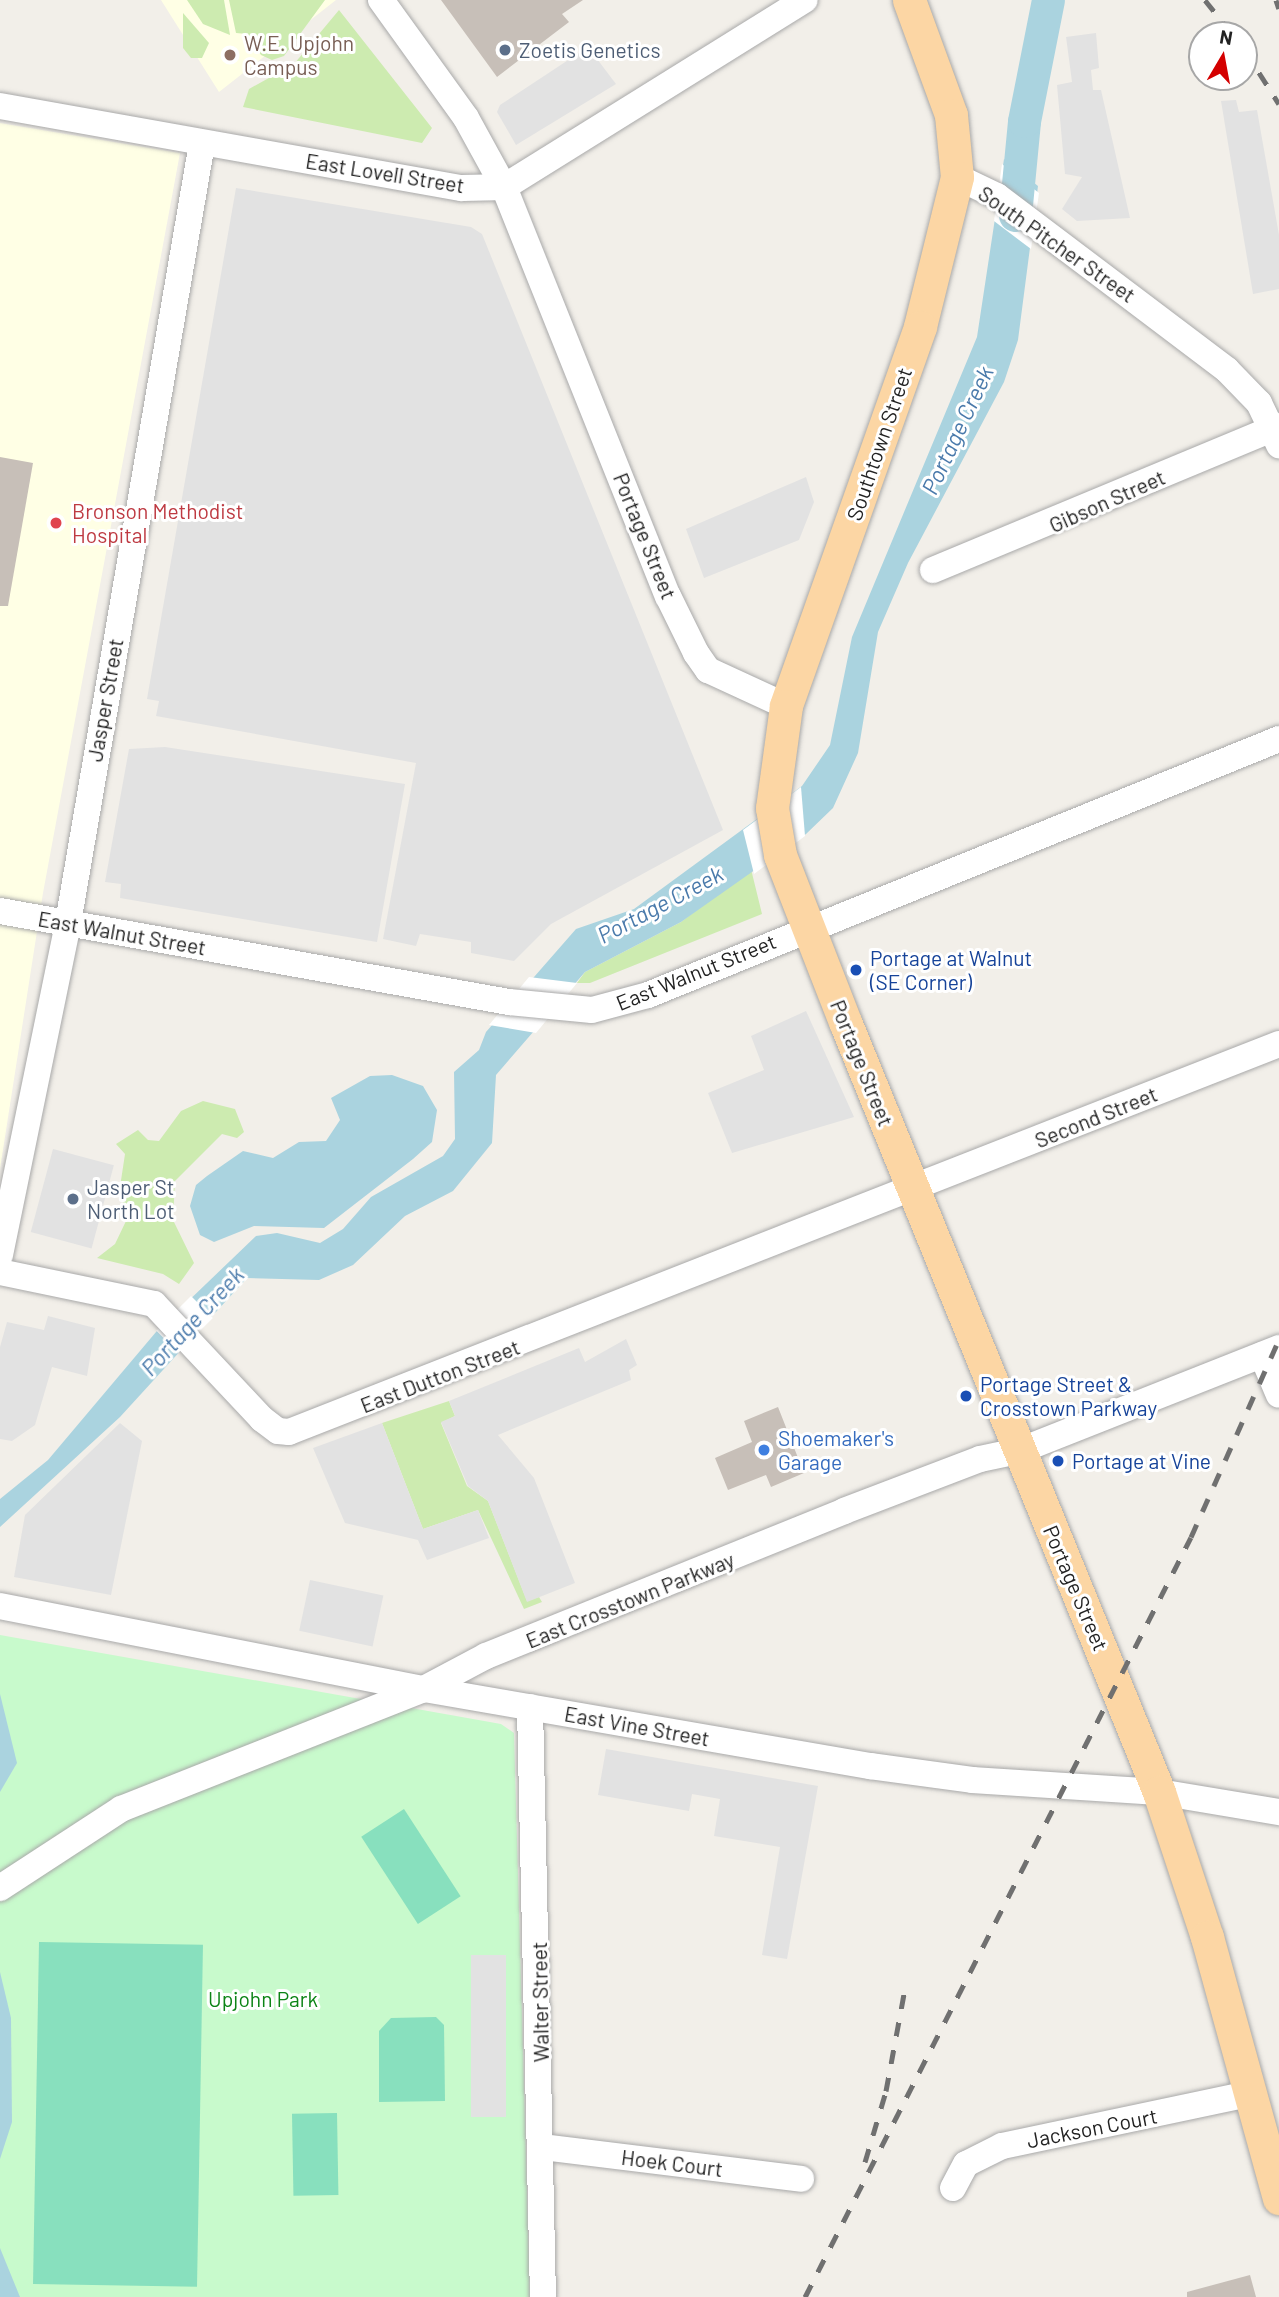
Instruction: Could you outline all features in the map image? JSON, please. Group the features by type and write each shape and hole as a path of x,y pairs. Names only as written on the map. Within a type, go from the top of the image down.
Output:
{"main road":[{"name":"South Pitcher Street","path":"909,0 951,116 957,177"},
{"name":"Southtown Street","path":"786,706 920,327 957,177"},
{"name":"Portage Street","path":"786,706 772,808 780,855 912,1191 1159,1792 1207,1937 1248,2094 1270,2143 1279,2197"}],"street":[{"name":"Portage Street","path":"381,0 466,118 504,187 667,596 696,653 708,670 786,706"},
{"path":"504,187 805,0"},
{"name":"East Lovell Street","path":"0,106 462,188 504,187"},
{"name":"Jasper Street","path":"0,1255 68,923 202,143"},
{"name":"South Pitcher Street","path":"957,177 997,196 1227,370 1252,393 1277,433"},
{"name":"Gibson Street","path":"933,570 1277,433"},
{"name":"East Walnut Street","path":"0,911 509,1002 555,1009 612,1006 1279,738"},
{"name":"Second Street","path":"912,1191 1279,1044"},
{"name":"East Dutton Street","path":"0,1272 135,1298 170,1317 262,1419 278,1431 289,1432 912,1191"},
{"path":"1270,1352 1279,1395"},
{"name":"East Crosstown Parkway","path":"0,1888 121,1809 424,1689 486,1656 844,1511 980,1459 1019,1451 1270,1352"},
{"name":"East Vine Street","path":"0,1606 424,1689 972,1780 1159,1792 1279,1812"},
{"name":"Walter Street","path":"530,1707 542,2147 543,2297"},
{"name":"Jackson Court","path":"953,2188 966,2164 1002,2146 1248,2094"},
{"name":"Hoek Court","path":"542,2147 801,2179"}],"shaded area":[{"name":"W.E. Upjohn Campus","path":"161,0 336,0 219,92"},
{"path":"1096,33 1099,68 1091,70 1093,90 1101,90 1130,218 1077,221 1062,209 1082,177 1065,174 1057,85 1072,82 1066,37"},
{"path":"588,47 616,84 516,145 497,112 500,105"},
{"path":"1236,100 1239,112 1257,110 1279,235 1279,289 1253,294 1221,101"},
{"name":"Bronson Methodist Hospital","path":"0,123 180,153 43,893 0,1169"},
{"path":"236,188 471,227 482,234 723,830 551,924 514,961 471,953 471,942 420,934 416,946 383,939 416,763 156,716 159,701 147,699"},
{"path":"806,477 814,502 799,540 704,578 686,529"},
{"path":"165,747 405,784 377,942 120,898 121,884 105,882 129,749"},
{"path":"806,1011 854,1117 732,1153 708,1093 764,1070 751,1036"},
{"name":"Jasper St North Lot","path":"53,1149 114,1165 92,1248 31,1232"},
{"path":"48,1316 95,1328 87,1376 52,1367 35,1425 12,1441 0,1439 0,1347 7,1322 44,1330"},
{"path":"626,1339 637,1365 629,1370 631,1380 498,1435 534,1478 575,1583 527,1602 488,1501 468,1486 441,1422 455,1416 449,1401 579,1348 585,1362"},
{"path":"120,1423 142,1441 111,1595 14,1577 25,1515"},
{"path":"382,1423 423,1529 478,1510 489,1538 427,1560 418,1540 345,1523 313,1448"},
{"path":"310,1580 383,1596 373,1646 299,1631"},
{"path":"606,1749 818,1786 787,1959 762,1955 780,1847 714,1836 720,1799 692,1794 689,1811 598,1795"},
{"path":"471,1955 506,1955 506,2117 471,2117"}],"green space":[{"path":"187,0 224,0 230,35 203,24"},
{"path":"229,0 325,0 284,56 272,60 261,55 247,34 236,33"},
{"path":"339,10 432,128 422,143 243,107 249,89 294,64"},
{"path":"183,13 209,43 202,58 191,58 183,48"},
{"path":"751,869 762,914 590,983 577,983 585,972 681,922"},
{"path":"203,1101 235,1109 244,1132 237,1138 222,1134 175,1181 173,1220 194,1263 179,1284 163,1274 97,1258 115,1244 126,1221 120,1187 125,1154 116,1144 138,1130 148,1140 159,1141 181,1111"},
{"path":"449,1401 455,1416 441,1423 467,1486 488,1501 527,1601 539,1597 542,1602 524,1609 478,1510 423,1529 382,1423"},
{"name":"Upjohn Park","path":"0,1635 501,1724 514,1733 530,2297 0,2297"},
{"path":"404,1809 461,1896 418,1924 361,1837"},
{"path":"39,1942 203,1945 197,2287 33,2284"},
{"path":"436,2017 444,2025 445,2101 379,2102 379,2031 391,2018"},
{"path":"337,2113 338,2195 293,2196 292,2114"}],"water":[{"path":"1004,159 1038,186 1018,340 1004,382 908,563 878,632 858,753 833,808 806,834 681,922 585,972 496,1075 492,1143 453,1191 405,1216 353,1265 319,1280 247,1278 120,1417 0,1527 0,1499 48,1460 156,1332 256,1236 277,1233 320,1243 343,1229 371,1197 443,1156 455,1139 454,1072 479,1050 486,1032 576,929 634,909 802,786 830,745 852,637 977,337"},
{"path":"392,1075 423,1086 437,1110 432,1142 413,1159 324,1228 254,1226 214,1242 200,1235 190,1206 196,1185 243,1151 273,1158 299,1142 326,1141 340,1120 331,1098 370,1076"},
{"path":"0,1694 17,1763 0,1792"},
{"path":"0,1972 11,2018 12,2122 0,2159"},
{"path":"0,2248 20,2297 0,2297"}],"pier":[{"path":"1002,164 1039,193 1031,249 994,221"},
{"path":"801,787 805,836 754,874 743,830"},
{"path":"529,977 577,983 536,1033 489,1025"},
{"path":"191,1296 213,1318 178,1353 156,1331"}],"building":[{"name":"Zoetis Genetics","path":"441,0 583,0 562,14 569,22 497,77"},
{"path":"0,457 33,463 8,606 0,606"},
{"name":"Shoemaker's Garage","path":"778,1407 804,1473 771,1487 766,1475 728,1490 715,1458 752,1442 744,1421"},
{"path":"1250,2275 1256,2297 1187,2297 1187,2292"}],"waterway":[{"name":"Portage Creek","path":"1015,215 1024,121 1048,0"}],"railway":[{"path":"1205,0 1222,21"},
{"path":"1276,0 1279,9"},
{"path":"1258,71 1279,104"},
{"path":"805,2297 1191,1537 1279,1339"},
{"path":"865,2162 886,2091 905,1988"}],"place":[{"name":"Zoetis Genetics","path":"505,50"},
{"name":"W.E. Upjohn Campus","path":"230,55"},
{"name":"Bronson Methodist Hospital","path":"56,523"},
{"name":"Portage at Walnut (SE Corner)","path":"856,970"},
{"name":"Jasper St North Lot","path":"73,1199"},
{"name":"Portage Street & Crosstown Parkway","path":"966,1396"},
{"name":"Shoemaker's Garage","path":"764,1450"},
{"name":"Portage at Vine","path":"1058,1461"}]}
